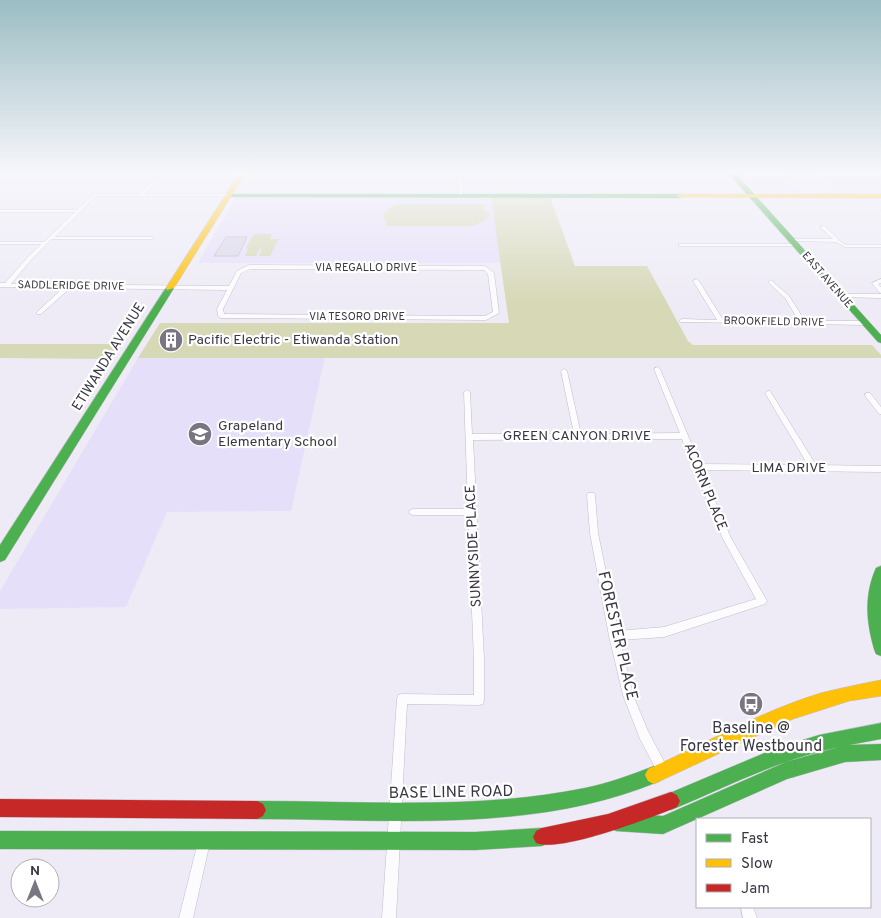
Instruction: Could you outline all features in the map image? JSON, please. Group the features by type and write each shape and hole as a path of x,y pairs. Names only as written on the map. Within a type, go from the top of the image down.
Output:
{"main road":[{"name":"ETIWANDA AVENUE","path":"0,556 215,217"},
{"name":"EAST AVENUE","path":"771,217 881,340"},
{"path":"881,572 875,583 871,608 881,649"},
{"name":"BASE LINE ROAD","path":"0,808 396,811 499,810 544,805 586,798 622,787 663,771 808,704 881,688"},
{"path":"0,840 394,841 516,840 545,837 616,822 658,807 740,770 783,754 848,737 881,731"},
{"path":"616,822 663,824 786,771 845,754 881,752"}],"street":[{"path":"3,285 72,217"},
{"path":"824,228 845,246 881,246"},
{"path":"51,238 151,238"},
{"path":"681,245 835,239"},
{"path":"0,243 45,243"},
{"name":"VIA REGALLO DRIVE","path":"231,288 239,272 244,269 485,268 491,273 496,313 492,316"},
{"path":"696,282 721,321"},
{"path":"771,282 787,297 804,323"},
{"path":"878,282 881,290"},
{"name":"SADDLERIDGE DRIVE","path":"3,285 231,288"},
{"path":"39,314 68,287"},
{"name":"VIA TESORO DRIVE","path":"231,288 220,309 221,316 492,316"},
{"path":"843,298 881,298"},
{"name":"BROOKFIELD DRIVE","path":"682,321 866,323"},
{"name":"ACORN PLACE","path":"614,636 648,635 672,631 762,601 727,539 657,369"},
{"path":"564,371 578,436"},
{"name":"SUNNYSIDE PLACE","path":"396,811 402,699 478,700 479,660 467,392"},
{"path":"768,393 814,469"},
{"path":"868,395 881,412"},
{"name":"GREEN CANYON DRIVE","path":"469,437 684,436"},
{"name":"LIMA DRIVE","path":"697,467 881,469"},
{"name":"FORESTER PLACE","path":"591,495 594,533 614,636 628,695 637,720 663,771"},
{"path":"413,512 472,512"},
{"path":"389,918 396,811"},
{"path":"186,918 204,840"}],"shaded area":[{"path":"224,217 494,217 501,263 198,263"},
{"name":"Grapeland Elementary School","path":"325,357 291,511 167,512 126,607 0,609 0,591 138,358"}],"green space":[{"path":"383,217 488,217 485,221 472,226 386,226 386,221"},
{"path":"494,217 557,217 575,266 647,266 688,341 693,345 872,345 881,355 881,358 138,358 160,323 509,323"},
{"path":"254,234 272,234 270,239 279,239 270,256 259,256 262,249 260,248 256,256 245,256 248,249 246,248"},
{"path":"0,344 122,344 112,359 0,358"}],"building":[{"path":"226,237 247,237 238,256 214,256"}],"traffic: fast":[{"path":"770,217 881,340"},
{"path":"0,556 170,288"},
{"path":"881,572 877,582 874,601 874,620 881,649"},
{"path":"671,801 774,757 819,743 881,731"},
{"path":"616,822 663,825 786,771 845,754 881,752"},
{"path":"257,810 449,811 519,807 587,796 621,787 654,775"},
{"path":"0,840 475,841 542,837"}],"traffic: slow":[{"path":"170,288 215,217"},
{"path":"654,775 764,723 792,712 849,694 881,688"}],"traffic: jam":[{"path":"542,837 608,824 671,801"},
{"path":"0,808 257,810"}],"place":[{"name":"Pacific Electric - Etiwanda Station","path":"171,340"},
{"name":"Grapeland Elementary School","path":"200,434"},
{"name":"Baseline @ Forester Westbound","path":"751,704"}]}
